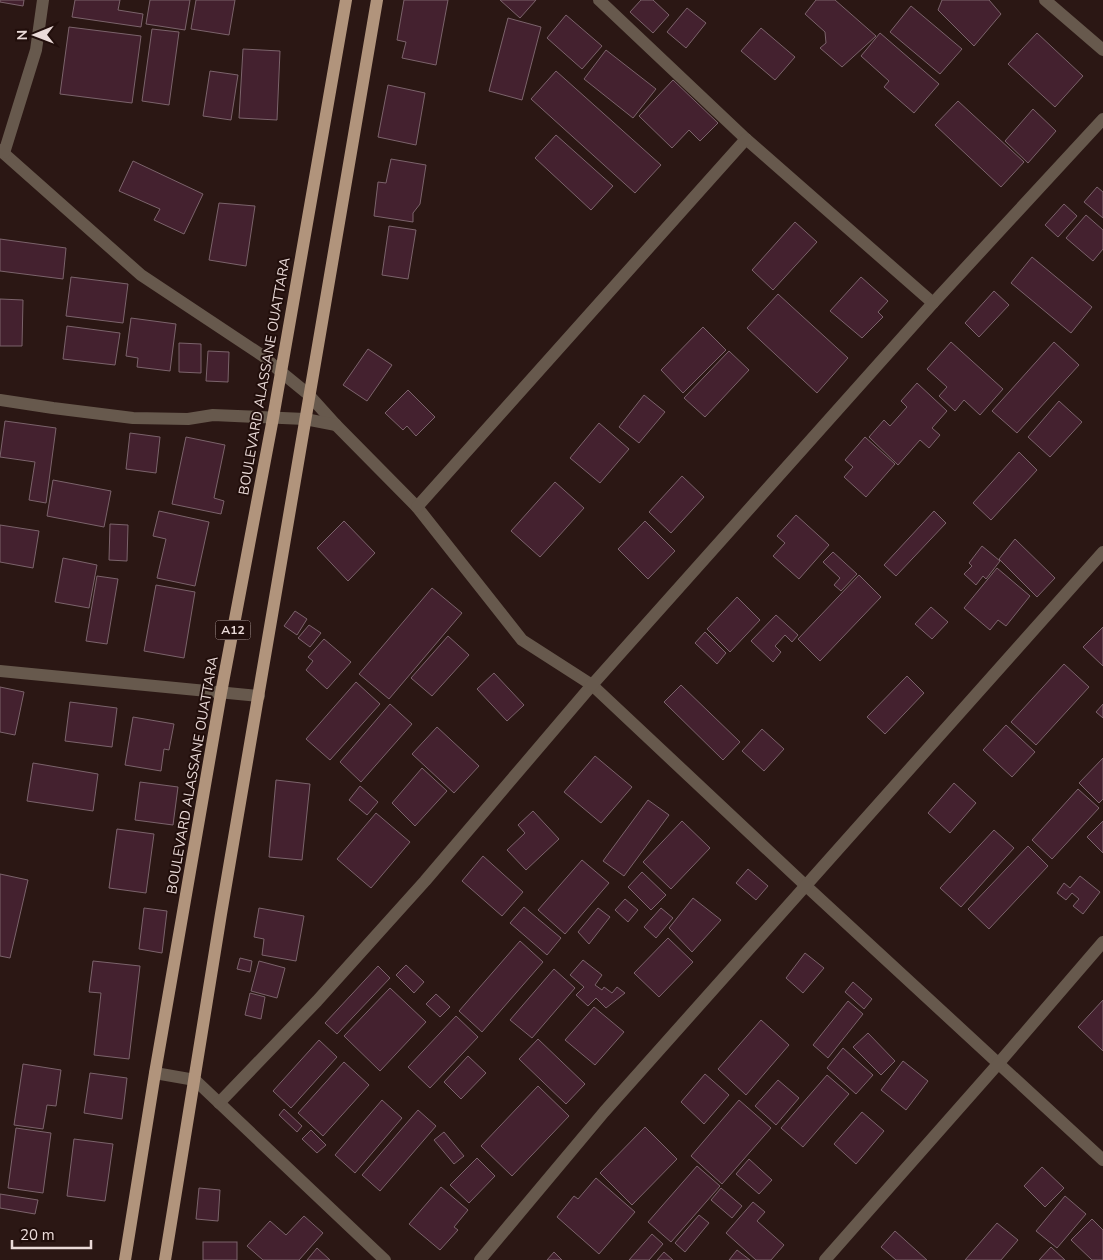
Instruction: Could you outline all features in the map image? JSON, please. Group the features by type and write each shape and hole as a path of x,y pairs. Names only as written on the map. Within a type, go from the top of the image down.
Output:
{"main road":[{"name":"BOULEVARD ALASSANE OUATTARA","path":"125,1260 155,1073 346,0"},
{"name":"A12","path":"165,1260 308,394 377,0"}],"street":[{"path":"43,0 36,50 2,152 140,275 263,356 308,394 417,507 522,640 592,685 1103,1160"},
{"path":"599,0 746,139 933,303"},
{"path":"1045,0 1103,50"},
{"path":"219,1103 317,1001 425,881 592,685 933,303 1103,119"},
{"path":"417,507 746,139"},
{"path":"0,400 132,418 188,419 213,415 305,419 336,425"},
{"path":"480,1260 604,1112 1103,552"},
{"path":"0,671 259,696"},
{"path":"825,1260 1103,942"},
{"path":"155,1073 195,1080 385,1260"}],"building":[{"path":"0,0 24,0 23,6 0,2"},
{"path":"75,0 120,0 118,10 143,14 141,27 72,17"},
{"path":"150,0 190,0 185,30 146,24"},
{"path":"196,0 235,0 229,35 191,29"},
{"path":"404,0 448,0 436,65 402,58 406,42 397,40"},
{"path":"500,0 536,0 520,18"},
{"path":"641,0 653,0 669,15 653,33 630,12"},
{"path":"816,0 835,0 876,36 842,67 820,48 826,43 825,32 805,14"},
{"path":"942,0 989,0 1001,14 974,46 938,10"},
{"path":"911,6 962,49 940,74 890,32"},
{"path":"687,8 706,23 686,48 667,32"},
{"path":"566,15 602,46 582,69 547,38"},
{"path":"508,18 541,27 522,100 489,91"},
{"path":"69,27 141,36 132,103 60,94"},
{"path":"761,28 795,57 775,80 741,51"},
{"path":"152,29 179,32 169,105 142,101"},
{"path":"880,33 939,84 914,113 884,87 889,81 861,56"},
{"path":"1037,33 1083,76 1055,107 1008,64"},
{"path":"243,49 280,51 277,120 239,118"},
{"path":"606,50 656,89 633,118 584,79"},
{"path":"210,71 238,75 231,120 203,116"},
{"path":"556,71 661,165 635,193 531,99"},
{"path":"673,80 718,123 700,141 689,130 672,148 639,116"},
{"path":"388,85 425,93 416,145 378,137"},
{"path":"958,101 1024,162 1001,187 935,125"},
{"path":"1033,109 1056,131 1028,163 1005,141"},
{"path":"556,135 613,186 591,210 535,158"},
{"path":"391,159 426,165 420,204 413,213 413,222 374,216 378,182 386,183"},
{"path":"133,161 203,194 184,234 154,220 160,209 119,191"},
{"path":"1097,187 1103,192 1103,218 1084,202"},
{"path":"219,203 255,206 246,266 209,260"},
{"path":"1064,204 1077,216 1058,237 1045,225"},
{"path":"1086,215 1103,230 1103,249 1093,261 1066,238"},
{"path":"795,222 817,242 773,290 752,270"},
{"path":"389,226 416,230 408,279 382,275"},
{"path":"0,239 66,248 63,279 0,271"},
{"path":"1032,257 1092,307 1071,333 1011,283"},
{"path":"71,277 128,284 123,323 66,316"},
{"path":"861,277 888,301 878,312 883,317 862,338 830,311"},
{"path":"994,291 1009,305 979,337 965,323"},
{"path":"778,294 848,358 817,393 747,328"},
{"path":"0,299 23,300 22,346 0,346"},
{"path":"131,318 176,324 170,371 137,367 138,358 126,356"},
{"path":"67,326 120,333 115,365 63,359"},
{"path":"703,327 726,350 683,393 661,370"},
{"path":"951,342 1003,389 980,415 964,400 955,411 939,396 947,387 927,369"},
{"path":"1054,342 1079,365 1017,433 992,411"},
{"path":"179,343 201,344 201,373 179,372"},
{"path":"368,349 392,365 367,401 343,385"},
{"path":"208,351 229,352 228,382 206,381"},
{"path":"729,351 749,370 705,417 684,398"},
{"path":"917,383 947,411 932,428 940,435 929,448 920,440 898,465 869,437 884,420 890,426 907,407 901,401"},
{"path":"408,390 435,417 416,436 407,426 403,430 385,413"},
{"path":"644,395 665,412 639,443 619,427"},
{"path":"1059,401 1082,422 1050,457 1028,437"},
{"path":"5,421 56,428 46,503 29,500 35,462 0,457"},
{"path":"599,423 629,449 600,483 570,458"},
{"path":"130,433 160,437 156,473 126,469"},
{"path":"186,437 225,445 214,498 224,501 221,514 172,504"},
{"path":"865,437 895,464 866,497 844,477 853,467 845,460"},
{"path":"1019,452 1037,470 991,520 973,503"},
{"path":"682,476 704,497 671,533 649,512"},
{"path":"53,480 111,491 104,527 47,516"},
{"path":"555,482 584,508 540,557 511,531"},
{"path":"159,511 209,522 195,586 157,578 166,539 153,536"},
{"path":"934,511 946,523 896,576 884,565"},
{"path":"796,515 829,545 799,579 773,556 785,543 777,536"},
{"path":"344,521 375,553 348,581 317,548"},
{"path":"645,521 675,551 648,579 618,549"},
{"path":"110,524 128,525 127,561 109,560"},
{"path":"0,525 39,531 33,568 0,562"},
{"path":"1015,539 1055,578 1037,597 999,559"},
{"path":"982,546 1000,561 986,579 983,576 976,585 964,574 972,566 969,563"},
{"path":"833,552 857,574 841,591 834,585 840,578 823,562"},
{"path":"63,558 97,565 89,608 55,602"},
{"path":"997,568 1030,596 1006,626 998,620 990,630 964,608"},
{"path":"859,575 881,597 820,661 798,639"},
{"path":"97,576 118,579 107,644 86,641"},
{"path":"156,585 195,592 184,658 144,651"},
{"path":"432,588 462,613 389,699 359,674"},
{"path":"737,597 760,620 730,652 707,629"},
{"path":"931,607 948,622 932,639 915,624"},
{"path":"295,611 307,619 297,635 284,626"},
{"path":"776,615 798,635 792,642 785,635 775,646 781,652 773,662 751,641"},
{"path":"309,625 321,633 310,647 298,638"},
{"path":"1103,627 1103,666 1083,647"},
{"path":"705,632 726,653 717,664 695,643"},
{"path":"448,636 469,655 432,696 411,678"},
{"path":"324,639 351,662 327,689 306,670 313,661 308,657"},
{"path":"1064,664 1089,687 1036,745 1011,722"},
{"path":"494,673 524,705 507,721 477,689"},
{"path":"907,676 924,693 885,734 867,717"},
{"path":"356,682 380,704 330,760 306,739"},
{"path":"681,685 740,742 723,760 664,702"},
{"path":"0,687 24,692 15,735 0,732"},
{"path":"70,702 117,708 112,747 65,741"},
{"path":"390,704 412,724 361,782 340,762"},
{"path":"1103,704 1103,718 1096,712"},
{"path":"133,717 174,724 169,750 164,749 161,771 125,765"},
{"path":"1006,725 1035,752 1012,777 983,750"},
{"path":"437,727 479,766 454,793 412,754"},
{"path":"762,729 784,749 764,771 742,751"},
{"path":"595,756 632,787 601,823 564,792"},
{"path":"1103,758 1103,799 1099,803 1079,783"},
{"path":"33,763 98,774 93,811 27,801"},
{"path":"422,768 447,791 415,826 392,803"},
{"path":"276,780 310,784 302,860 269,857"},
{"path":"140,782 178,787 173,825 135,820"},
{"path":"954,783 976,803 950,833 928,813"},
{"path":"360,786 378,802 367,815 349,800"},
{"path":"1078,789 1099,808 1052,859 1032,840"},
{"path":"648,800 669,815 624,876 603,861"},
{"path":"533,811 559,839 526,870 507,850 525,833 518,825"},
{"path":"376,813 410,842 371,888 337,859"},
{"path":"682,821 710,848 671,889 643,862"},
{"path":"1103,821 1103,853 1087,837"},
{"path":"117,829 154,834 146,893 109,888"},
{"path":"994,830 1014,848 961,907 940,888"},
{"path":"1028,846 1048,866 989,929 968,909"},
{"path":"483,856 523,892 502,916 462,881"},
{"path":"582,860 609,883 565,934 538,910"},
{"path":"748,869 768,886 756,900 736,883"},
{"path":"642,872 666,895 651,910 628,887"},
{"path":"0,874 28,880 10,958 0,956"},
{"path":"1080,876 1100,892 1083,914 1073,906 1079,899 1072,893 1066,900 1057,893 1064,883 1070,888"},
{"path":"693,898 721,920 692,952 669,928"},
{"path":"625,899 638,910 628,922 615,910"},
{"path":"524,907 561,938 547,955 510,923"},
{"path":"144,908 167,911 162,953 139,949"},
{"path":"259,908 304,916 296,961 262,955 264,939 254,937"},
{"path":"598,908 610,917 589,944 578,932"},
{"path":"661,908 673,918 656,938 644,927"},
{"path":"668,938 693,962 659,997 634,973"},
{"path":"520,941 543,962 482,1032 459,1011"},
{"path":"805,953 824,968 803,993 786,978"},
{"path":"240,958 252,961 250,972 237,969"},
{"path":"583,960 602,975 595,985 602,990 604,987 612,993 617,987 625,993 606,1008 596,998 588,1006 576,995 584,987 570,975"},
{"path":"93,961 140,966 129,1059 94,1055 101,993 89,992"},
{"path":"259,961 285,968 277,998 251,991"},
{"path":"406,965 424,982 414,993 396,975"},
{"path":"378,966 390,978 337,1034 325,1023"},
{"path":"554,969 575,988 532,1038 510,1020"},
{"path":"853,982 872,999 864,1009 845,992"},
{"path":"390,988 426,1022 380,1071 344,1036"},
{"path":"250,993 265,997 261,1019 245,1015"},
{"path":"436,994 450,1007 440,1017 426,1004"},
{"path":"1103,1000 1103,1051 1078,1027"},
{"path":"848,1001 863,1014 828,1058 813,1045"},
{"path":"594,1007 624,1032 595,1065 565,1040"},
{"path":"456,1016 478,1037 430,1088 408,1067"},
{"path":"761,1020 789,1045 746,1095 718,1069"},
{"path":"868,1033 895,1061 881,1075 853,1047"},
{"path":"538,1039 585,1084 566,1104 519,1059"},
{"path":"319,1040 337,1057 291,1108 273,1091"},
{"path":"843,1048 873,1075 856,1094 827,1068"},
{"path":"468,1056 486,1073 461,1099 444,1082"},
{"path":"903,1061 928,1081 906,1110 881,1090"},
{"path":"344,1062 369,1085 323,1136 298,1113"},
{"path":"23,1064 61,1070 56,1106 47,1105 43,1129 14,1125"},
{"path":"90,1073 127,1078 122,1119 84,1113"},
{"path":"705,1074 729,1095 704,1124 681,1102"},
{"path":"827,1075 849,1094 803,1147 781,1128"},
{"path":"778,1080 799,1098 776,1125 755,1106"},
{"path":"538,1086 569,1116 512,1176 481,1146"},
{"path":"382,1100 402,1118 355,1173 335,1155"},
{"path":"739,1100 771,1128 722,1184 691,1156"},
{"path":"284,1109 302,1126 297,1132 279,1115"},
{"path":"418,1110 436,1126 380,1191 362,1175"},
{"path":"862,1112 884,1131 856,1164 834,1144"},
{"path":"645,1127 677,1159 632,1205 600,1173"},
{"path":"16,1128 51,1133 43,1193 8,1188"},
{"path":"311,1130 326,1145 317,1153 302,1139"},
{"path":"444,1132 464,1156 454,1164 434,1140"},
{"path":"74,1139 113,1144 105,1201 67,1196"},
{"path":"477,1158 495,1176 469,1203 450,1185"},
{"path":"749,1159 772,1180 759,1194 736,1174"},
{"path":"697,1166 720,1186 671,1242 648,1222"},
{"path":"1042,1167 1064,1188 1045,1207 1024,1186"},
{"path":"596,1178 635,1212 599,1254 557,1217 574,1196 578,1199"},
{"path":"441,1187 468,1210 454,1227 458,1230 440,1250 409,1224"},
{"path":"199,1188 220,1190 218,1221 196,1219"},
{"path":"721,1188 742,1206 732,1218 711,1200"},
{"path":"0,1194 38,1200 35,1214 0,1208"},
{"path":"1065,1196 1086,1214 1057,1248 1036,1231"},
{"path":"753,1202 765,1212 757,1221 784,1245 771,1260 756,1260 726,1233"},
{"path":"699,1215 709,1223 685,1252 675,1243"},
{"path":"304,1216 323,1233 299,1260 263,1260 247,1246 270,1221 286,1235"},
{"path":"1092,1219 1103,1230 1103,1260 1092,1260 1071,1240"},
{"path":"997,1223 1018,1240 1001,1260 965,1260"},
{"path":"895,1231 927,1260 896,1260 881,1247"},
{"path":"652,1234 663,1244 649,1260 629,1260"},
{"path":"203,1242 237,1242 237,1260 203,1260"},
{"path":"1051,1247 1065,1260 1039,1260"},
{"path":"317,1248 330,1260 307,1260"},
{"path":"737,1250 750,1260 729,1260"},
{"path":"554,1252 562,1260 547,1260"},
{"path":"664,1252 673,1260 657,1260"}]}
